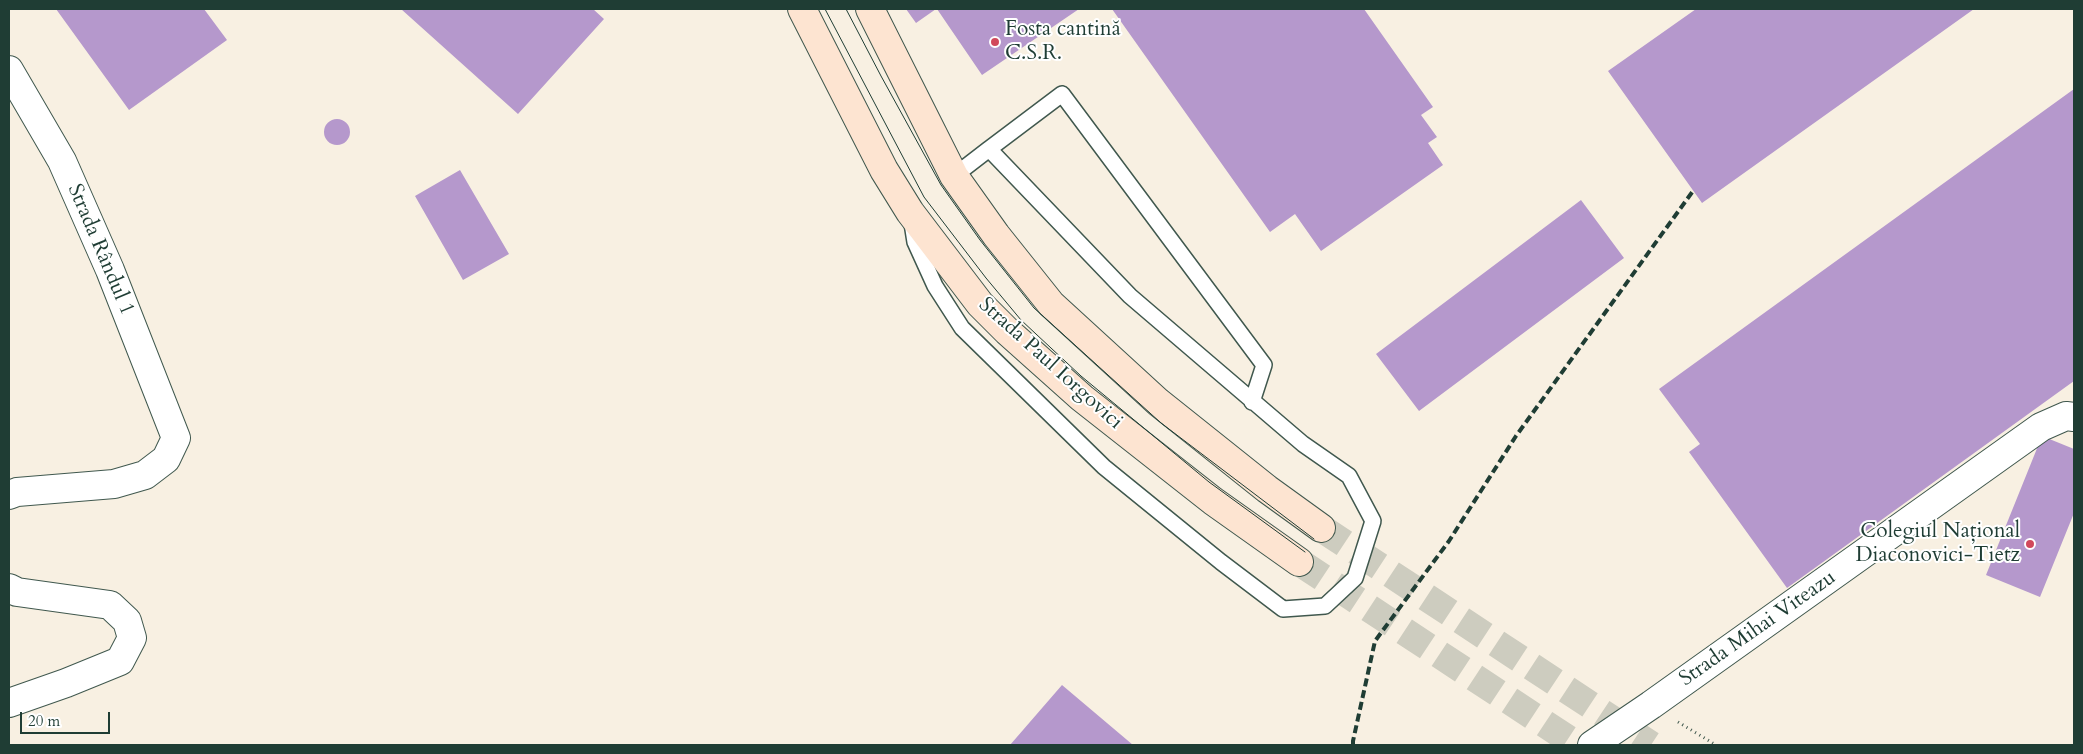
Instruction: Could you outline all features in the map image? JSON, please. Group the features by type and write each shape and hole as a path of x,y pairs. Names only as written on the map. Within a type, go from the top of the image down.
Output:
{"main road":[{"name":"Strada Paul Iorgovici","path":"802,9 884,170 910,212 980,304 1014,338 1082,398 1213,501 1299,562"},
{"name":"Strada Paul Iorgovici","path":"870,9 954,176 1002,242 1051,304 1158,402 1267,489 1321,528"}],"street":[{"name":"Strada Rândul 1","path":"9,70 62,161 110,270 176,438 166,459 145,475 114,484 17,492 9,495"},
{"name":"Strada Mihai Viteazu","path":"1592,745 1652,705 2041,427 2066,416 2074,417"},
{"path":"9,588 17,592 110,605 127,621 132,638 120,661 66,683 9,702"}],"lane":[{"path":"954,176 1062,94 1264,365 1252,402"},
{"path":"910,212 915,242 935,286 962,328 1104,467 1282,609 1325,606 1355,578 1373,521 1349,476 1304,444 1252,402 1130,296 989,149"}],"path":[{"path":"1652,705 1716,745"}],"building":[{"path":"56,9 204,9 227,40 129,110"},
{"path":"401,9 593,9 604,19 518,114"},
{"path":"906,9 936,9 916,23"},
{"name":"Fosta cantină C.S.R.","path":"937,9 1079,9 982,75"},
{"path":"1112,9 1364,9 1433,107 1421,115 1437,137 1428,143 1443,165 1321,251 1295,214 1270,232"},
{"path":"1696,9 1974,9 1702,203 1608,71"},
{"path":"2074,89 2074,381 1787,588 1689,452 1700,444 1659,389"},
{"path":"337,119 346,123 350,132 346,141 337,145 328,141 324,132 328,123"},
{"path":"460,170 509,254 463,280 415,196"},
{"path":"1581,200 1624,258 1419,411 1376,354"},
{"name":"Colegiul Național Diaconovici-Tietz","path":"2042,436 2074,449 2074,513 2040,597 1986,575"},
{"path":"1062,685 1133,745 1010,745"}],"tunnel":[{"path":"1321,528 1651,745"},
{"path":"1299,562 1577,745"}],"tram line":[{"path":"825,9 924,197 1021,320 1081,376 1209,482 1305,552"},
{"path":"846,9 941,185 980,240 1034,308 1161,423 1314,539"}],"railway":[{"path":"1353,745 1375,641 1449,541 1516,436 1693,191"}],"place":[{"name":"Fosta cantină C.S.R.","path":"995,42"},
{"name":"Colegiul Național Diaconovici-Tietz","path":"2030,544"}]}
